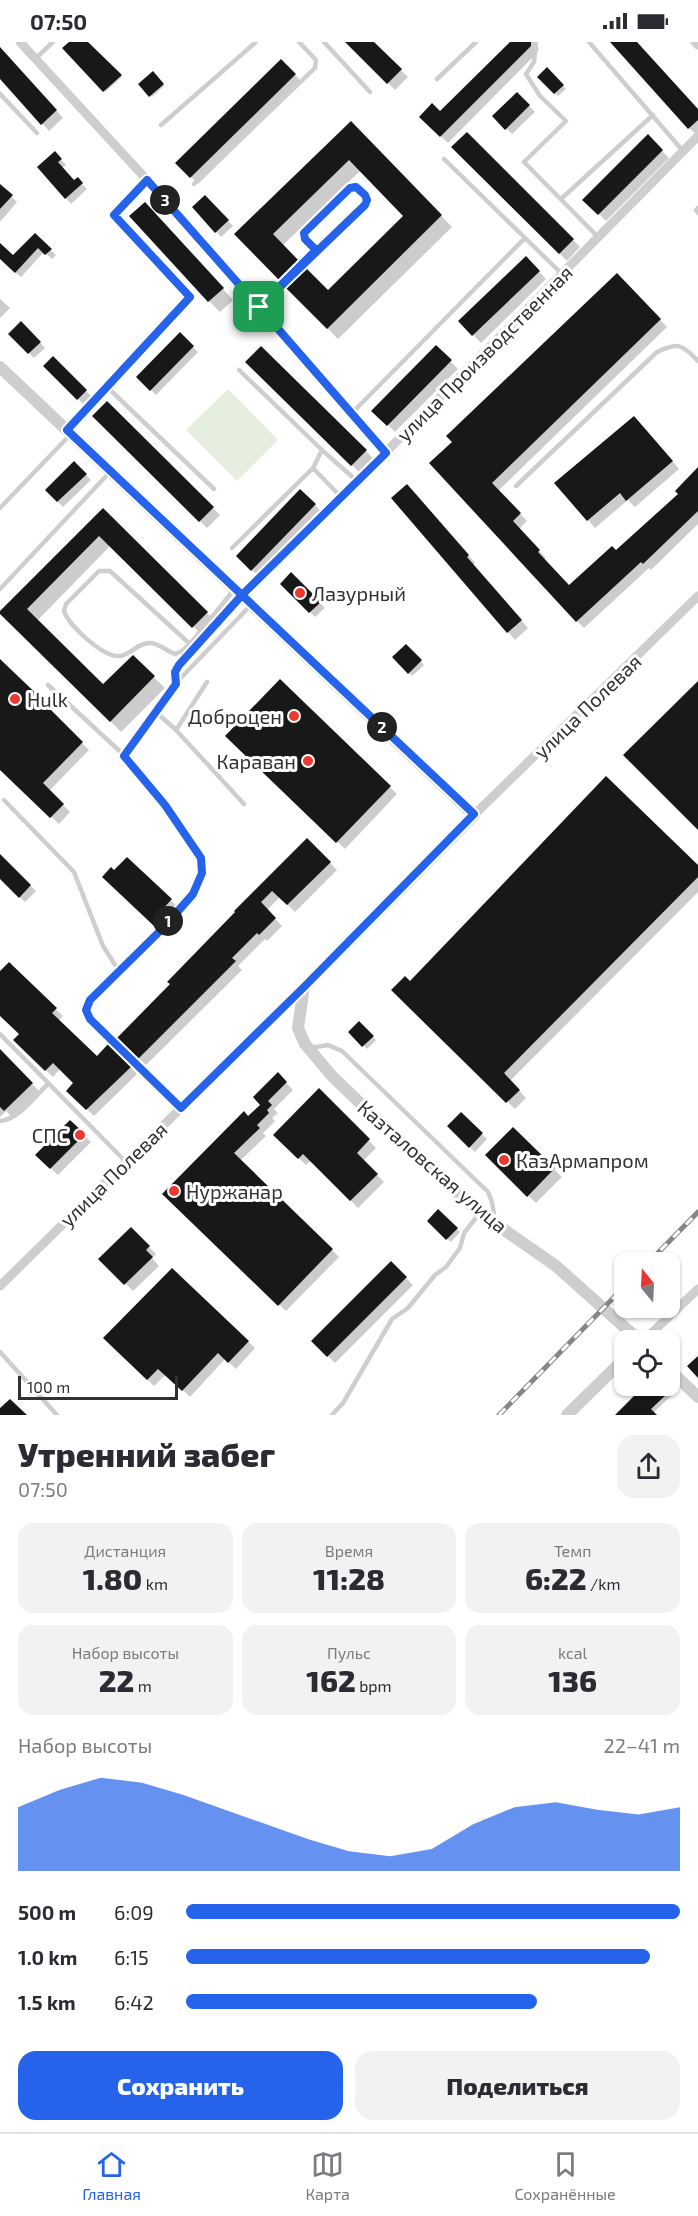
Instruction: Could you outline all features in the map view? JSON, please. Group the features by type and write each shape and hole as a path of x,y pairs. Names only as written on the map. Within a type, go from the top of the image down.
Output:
{"street":[{"path":"20,42 147,180 386,453"},
{"name":"улица Производственная","path":"239,592 386,453 698,136"},
{"path":"0,367 474,814 304,987"},
{"name":"улица Полевая","path":"474,814 698,596"},
{"name":"улица Полевая","path":"0,1286 304,987"},
{"name":"Казталовская улица","path":"304,987 298,1028 309,1049 332,1076 392,1134 480,1213 556,1266 629,1330"},
{"path":"654,1330 698,1289"},
{"path":"567,1415 614,1369"},
{"path":"680,1380 698,1397"}],"lane":[{"path":"35,58 53,42"},
{"path":"161,125 256,42"},
{"path":"194,184 315,68 316,60 299,42"},
{"path":"324,42 370,92"},
{"path":"437,79 476,42"},
{"path":"536,42 534,62 526,74 540,96 566,121 524,162 598,237"},
{"path":"589,42 683,151"},
{"path":"0,94 37,133"},
{"path":"561,200 653,116"},
{"path":"444,159 562,274"},
{"path":"0,508 190,297 114,215 147,180"},
{"path":"259,307 367,202 365,195 356,187 350,188 304,233 305,239 316,250"},
{"path":"352,413 525,238"},
{"path":"516,486 657,352 673,345 685,348 698,361"},
{"path":"239,370 357,481"},
{"path":"107,387 214,489"},
{"path":"232,548 314,468 322,450"},
{"path":"314,468 341,497"},
{"path":"0,589 111,471"},
{"path":"190,644 110,571 99,571 66,604 64,611 72,623 101,651 115,656 130,653 138,646 148,643 175,654 190,644 239,592"},
{"path":"176,684 175,672 179,665 239,592"},
{"path":"124,756 176,684 252,604"},
{"path":"176,730 207,682"},
{"path":"48,685 124,756 165,805 201,858 202,873 193,894 164,927 90,1000 86,1010 90,1019 181,1108"},
{"path":"156,712 176,730 244,804"},
{"path":"4,800 74,872 103,946 119,971"},
{"path":"0,1034 126,1162"},
{"path":"309,1049 328,1045 342,1051 488,1192 495,1223"},
{"path":"0,1121 15,1115 48,1084"},
{"path":"332,1415 343,1403 392,1319 408,1308 435,1275 446,1267 460,1248 464,1233 480,1213"},
{"path":"0,1352 57,1415"}],"green space":[{"path":"228,389 278,440 237,481 186,430"}],"building":[{"path":"69,42 88,42 122,75 103,92 62,48"},
{"path":"345,42 374,42 402,69 387,84"},
{"path":"510,42 531,42 531,46 440,137 419,117 432,103 440,111"},
{"path":"610,42 637,42 698,109 698,120 688,129"},
{"path":"0,47 57,110 41,125 0,79"},
{"path":"281,59 296,74 190,178 175,163"},
{"path":"547,67 564,85 554,94 537,77"},
{"path":"153,71 164,84 149,97 138,84"},
{"path":"517,92 530,105 505,130 492,116"},
{"path":"351,121 442,215 327,329 286,288 306,268 328,290 403,216 349,160 273,234 300,262 280,281 234,234"},
{"path":"467,132 574,239 559,254 451,147"},
{"path":"648,134 663,150 598,215 582,200"},
{"path":"55,151 62,159 58,162 74,180 78,177 83,183 65,199 37,167"},
{"path":"0,184 13,195 0,209"},
{"path":"205,195 229,220 215,233 192,207"},
{"path":"145,202 224,288 208,302 129,216"},
{"path":"35,233 52,249 45,255 38,248 15,273 0,259 0,243 13,255"},
{"path":"526,256 540,271 472,336 458,321"},
{"path":"617,273 661,319 492,483 521,513 513,521 569,585 612,546 616,550 678,494 675,491 698,467 698,511 643,564 641,562 576,622 429,463 452,442 446,436"},
{"path":"21,321 41,342 28,354 8,334"},
{"path":"180,332 194,346 150,391 136,377"},
{"path":"436,345 452,360 387,426 371,411"},
{"path":"261,346 367,450 351,466 245,362"},
{"path":"53,356 87,390 77,400 43,366"},
{"path":"107,401 214,507 199,522 92,416"},
{"path":"634,416 673,461 626,501 620,493 587,521 554,483"},
{"path":"74,461 87,474 57,502 45,490"},
{"path":"407,484 522,620 507,633 391,498"},
{"path":"300,489 316,504 251,571 236,556"},
{"path":"103,508 208,612 192,628 99,536 27,609 103,684 133,655 155,676 110,722 0,614 0,611"},
{"name":"Лазурный","path":"291,572 321,602 309,613 280,584"},
{"path":"406,644 422,660 408,674 392,657"},
{"path":"0,659 83,742 43,783 64,804 50,818 0,770"},
{"name":"Караван","path":"280,679 391,786 336,843 225,736"},
{"path":"698,681 698,830 623,755"},
{"path":"606,776 698,865 698,877 504,1073 520,1090 506,1103 391,990 405,976 410,981"},
{"path":"307,838 331,862 287,905 272,891 261,902 276,918 232,958 236,961 138,1059 116,1039 170,984 167,982 234,911"},
{"path":"0,854 31,885 19,898 0,879"},
{"path":"127,857 172,899 159,913 163,917 154,926 102,877 111,867 114,870"},
{"path":"9,962 57,1008 52,1013 97,1056 109,1043 132,1066 86,1110 66,1091 73,1083 53,1063 45,1071 13,1040 19,1034 0,1016 0,971"},
{"path":"359,1021 374,1036 362,1047 348,1032"},
{"path":"0,1049 33,1083 4,1111 0,1107"},
{"path":"278,1072 287,1082 268,1101 272,1105 267,1110 269,1113 257,1125 260,1128 234,1153 333,1249 278,1306 162,1194 244,1111 248,1116 260,1105 253,1097"},
{"path":"319,1088 370,1139 357,1153 378,1174 350,1201 303,1154 298,1159 273,1135"},
{"path":"461,1112 483,1133 469,1148 447,1126"},
{"path":"70,1120 85,1134 50,1169 35,1155"},
{"path":"513,1127 555,1168 527,1197 485,1155"},
{"path":"438,1209 458,1228 446,1240 427,1221"},
{"path":"131,1227 150,1246 146,1250 153,1257 124,1285 98,1259"},
{"path":"391,1261 407,1277 327,1357 311,1341"},
{"path":"172,1268 249,1341 228,1363 218,1353 182,1391 158,1369 147,1380 103,1338"},
{"path":"698,1356 698,1378 687,1366"},
{"path":"634,1396 665,1396 651,1409 657,1415 615,1415"},
{"path":"10,1399 27,1415 0,1415 0,1408"}],"railway":[{"path":"659,1252 698,1212"},
{"path":"499,1415 614,1297"}],"place":[{"name":"Лазурный","path":"300,593"},
{"name":"Hulk","path":"15,699"},
{"name":"Доброцен","path":"294,716"},
{"name":"Караван","path":"308,761"},
{"name":"СПС","path":"80,1135"},
{"name":"КазАрмапром","path":"504,1160"},
{"name":"Нуржанар","path":"174,1191"}],"route":[{"path":"259,307 316,250 305,239 304,233 353,186 365,195 367,200 365,205 259,307 147,180 114,215 190,297 67,430 242,595 474,814 181,1108 90,1019 86,1010 90,1000 164,927 193,894 202,873 201,858 165,805 124,756 176,684 175,672 179,665 242,595 386,453 259,307"}]}
